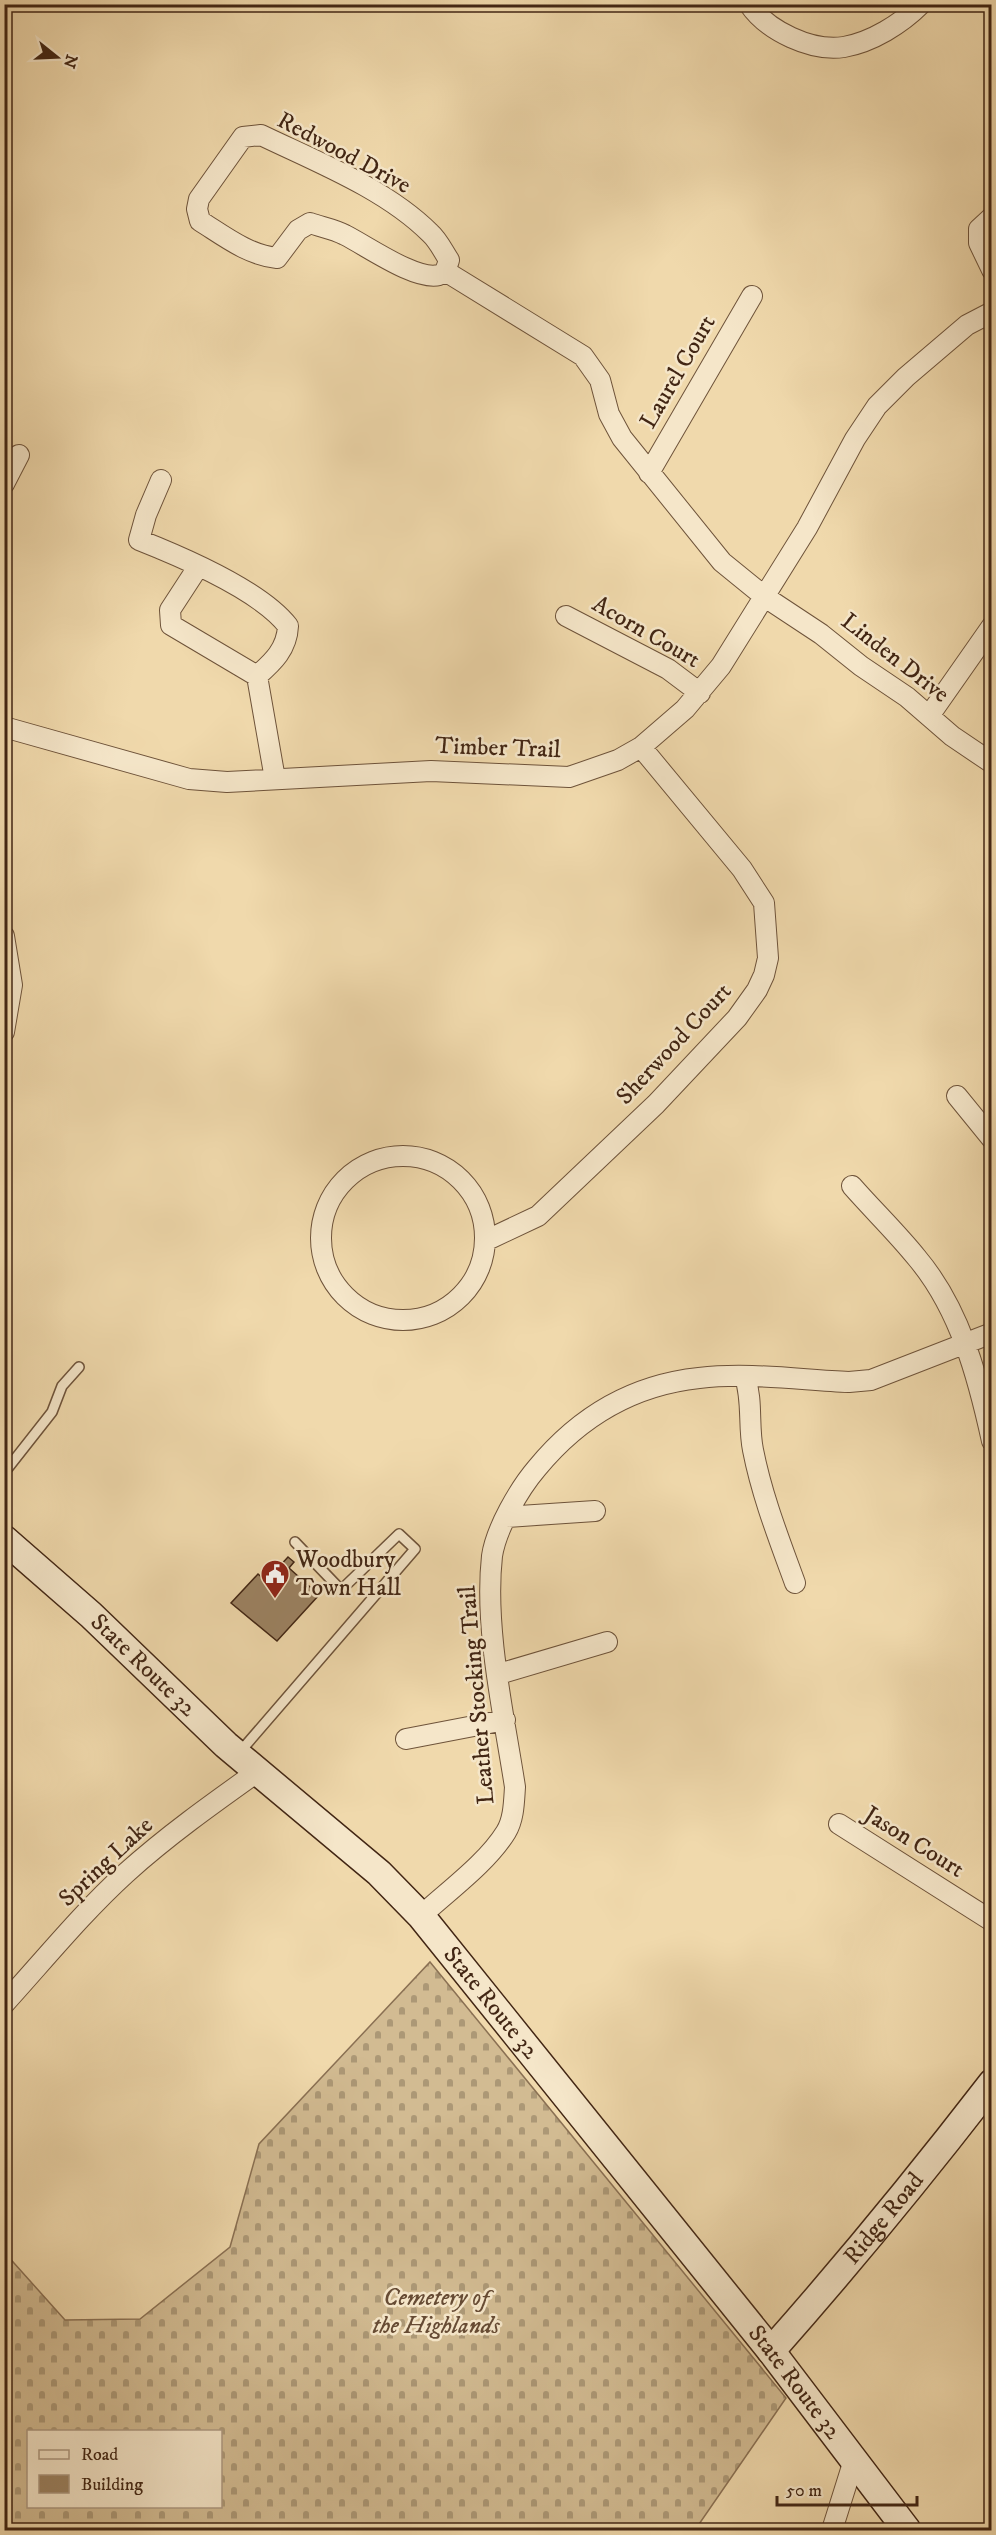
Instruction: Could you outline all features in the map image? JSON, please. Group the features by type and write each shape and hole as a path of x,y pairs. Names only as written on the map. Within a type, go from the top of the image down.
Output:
{"main road":[{"name":"State Route 32","path":"4,1539 91,1615 247,1763 379,1873 421,1916 771,2351 907,2530"},
{"name":"Ridge Road","path":"771,2351 814,2304 992,2083"}],"street":[{"path":"749,4 756,15 780,33 807,44 842,47 887,30 921,4"},
{"name":"Redwood Drive","path":"261,135 337,172 394,204 432,234 449,260 445,271 440,275 432,275 407,269 343,234 310,223 298,230 277,258 265,257 242,247 200,221 197,209 199,199 243,137 261,135"},
{"path":"992,217 979,229 979,243 992,270"},
{"path":"445,271 583,356 600,380 609,414 622,438 722,562 765,597"},
{"name":"Laurel Court","path":"649,473 752,296"},
{"name":"Timber Trail","path":"4,727 189,779 227,782 431,771 569,777 618,760 641,747 685,709 721,666 807,528 855,439 877,406 906,377 967,325 992,312"},
{"path":"4,484 19,455"},
{"path":"161,480 146,515 139,540 233,584 279,614 288,626 287,637 276,659 257,676"},
{"path":"198,567 170,610 171,625 199,644 257,676"},
{"name":"Linden Drive","path":"765,597 821,634 952,736 992,763"},
{"name":"Acorn Court","path":"566,616 668,669 700,693"},
{"path":"929,716 992,626"},
{"path":"257,676 275,779"},
{"name":"Sherwood Court","path":"485,1241 538,1216 656,1104 737,1018 757,990 764,975 768,958 768,932 764,903 742,869 641,747"},
{"path":"4,936 12,985 4,1032"},
{"path":"957,1096 992,1139"},
{"path":"402,1155 428,1159 452,1171 471,1190 482,1214 485,1241 479,1268 465,1292 443,1310 417,1319 389,1320 362,1310 341,1293 326,1269 320,1243 323,1216 330,1200 352,1172 375,1160 402,1155"},
{"path":"852,1186 919,1259 945,1300 965,1344 981,1391 992,1441"},
{"name":"Leather Stocking Trail","path":"421,1916 486,1856 507,1831 514,1809 515,1787 492,1622 493,1554 506,1517 521,1486 557,1444 601,1410 623,1398 655,1387 700,1378 745,1377 849,1382 871,1380 992,1333"},
{"path":"745,1377 749,1390 753,1449 766,1502 795,1583"},
{"path":"506,1517 595,1511"},
{"path":"499,1674 607,1642"},
{"path":"406,1739 505,1720"},
{"name":"Spring Lake","path":"4,2004 126,1873 179,1829 247,1763"},
{"name":"Jason Court","path":"839,1824 992,1921"},
{"path":"832,2530 854,2460"}],"lane":[{"path":"4,1473 52,1412 62,1386 79,1367"},
{"path":"247,1763 416,1549 399,1534 341,1590 295,1542"}],"green space":[{"name":"Cemetery of the Highlands","path":"430,1962 786,2398 695,2530 5,2530 5,2253 65,2320 140,2319 230,2247 259,2144"}],"building":[{"name":"Woodbury Town Hall","path":"288,1557 294,1562 289,1568 319,1595 277,1641 231,1603 258,1574 266,1581"}],"place":[{"name":"Woodbury Town Hall","path":"275,1600"}]}
